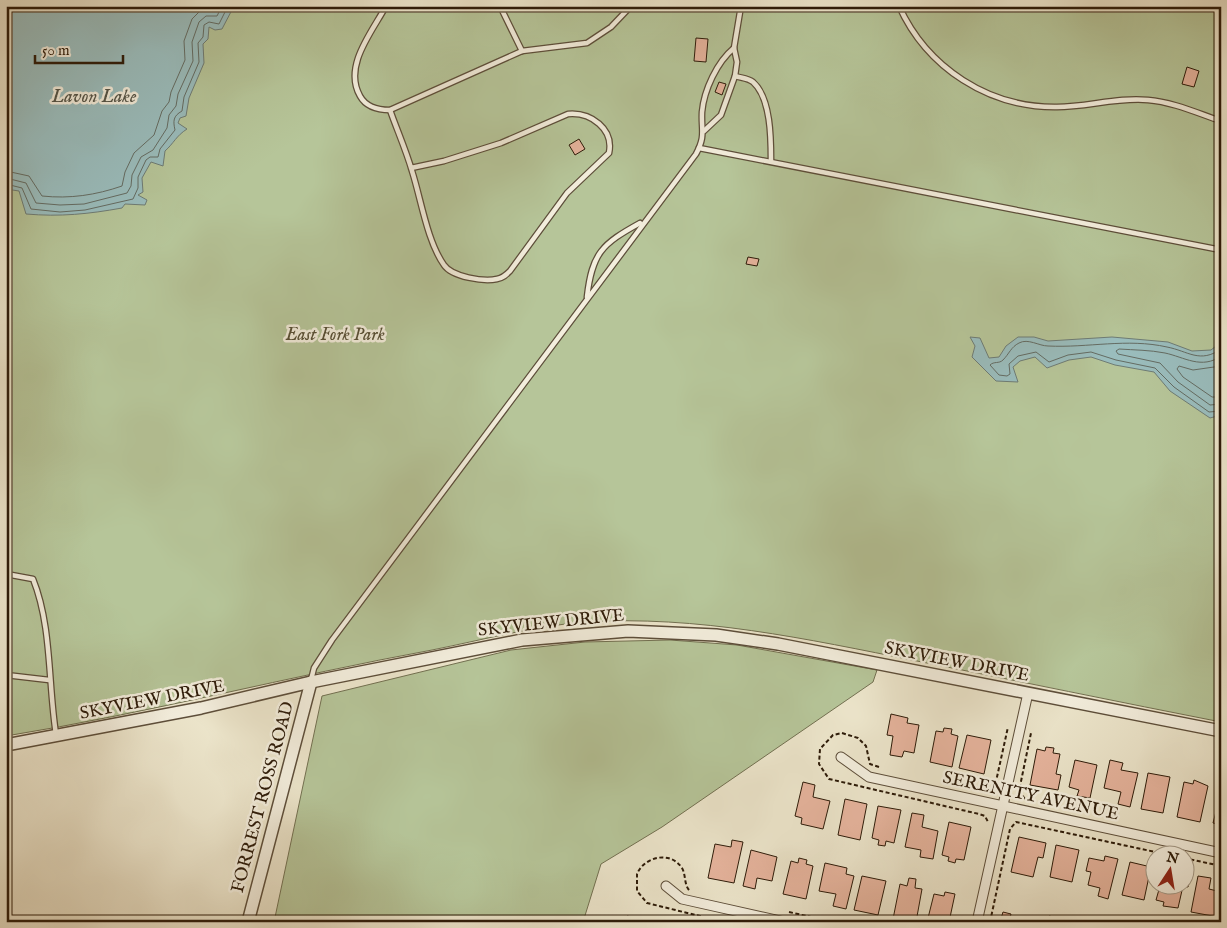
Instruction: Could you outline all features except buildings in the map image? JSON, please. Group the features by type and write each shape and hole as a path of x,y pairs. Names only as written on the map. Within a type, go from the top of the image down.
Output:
{"street":[{"name":"SKYVIEW DRIVE","path":"6,745 201,708 310,682 522,640 602,631 638,631 745,638 1221,731"},
{"name":"FORREST ROSS ROAD","path":"248,922 310,682"},
{"path":"977,922 1028,693"},
{"name":"SERENITY AVENUE","path":"841,756 869,777 1221,853"},
{"path":"666,886 682,899 785,922"}],"lane":[{"path":"386,6 361,50 355,79 356,88 363,101 375,109 390,110 522,51 587,43 611,27 631,6"},
{"path":"500,6 522,51"},
{"path":"704,131 721,115 735,76 737,62 734,48 741,6"},
{"path":"899,6 915,36 948,72 984,92 1005,100 1041,107 1130,100 1158,101 1221,121"},
{"path":"310,682 314,668 332,640 699,148 704,131 702,115 704,100 720,60 734,48"},
{"path":"735,76 752,81 760,92 769,120 771,161"},
{"path":"390,110 411,168 433,240 443,264 447,270 456,274 479,279 496,279 510,271 567,193 609,153 610,141 602,125 594,119 576,113 568,114 493,146 444,161 411,168"},
{"path":"699,148 1221,250"},
{"path":"587,299 590,270 599,253 617,236 644,221"},
{"path":"6,574 33,579 41,598 57,736"},
{"path":"6,675 49,680"}],"path":[{"path":"1027,800 1021,796 1019,791 1031,733"},
{"path":"990,922 1010,829 1016,822 1144,850"},
{"path":"1194,860 1221,866"}],"green space":[{"name":"East Fork Park","path":"123,6 1221,6 1221,722 793,637 710,625 627,621 585,622 527,630 113,717 6,736 6,126"},
{"path":"670,640 737,645 877,670 873,682 662,827 601,864 583,922 274,922 322,696 511,650 585,642"}],"water":[{"name":"Lavon Lake","path":"6,6 234,6 222,29 215,30 209,27 208,39 203,44 204,63 189,98 186,116 180,118 178,123 187,129 165,151 163,166 151,162 142,178 143,192 138,195 147,200 145,205 125,204 122,208 74,214 26,214 19,191 6,189"},
{"path":"970,337 980,338 989,358 999,357 1006,346 1018,337 1034,337 1048,341 1112,337 1168,342 1192,351 1211,350 1221,342 1221,415 1210,418 1170,391 1154,372 1115,365 1091,357 1069,360 1047,368 1035,357 1020,361 1013,367 1018,382 996,381 972,357 975,346"}]}
